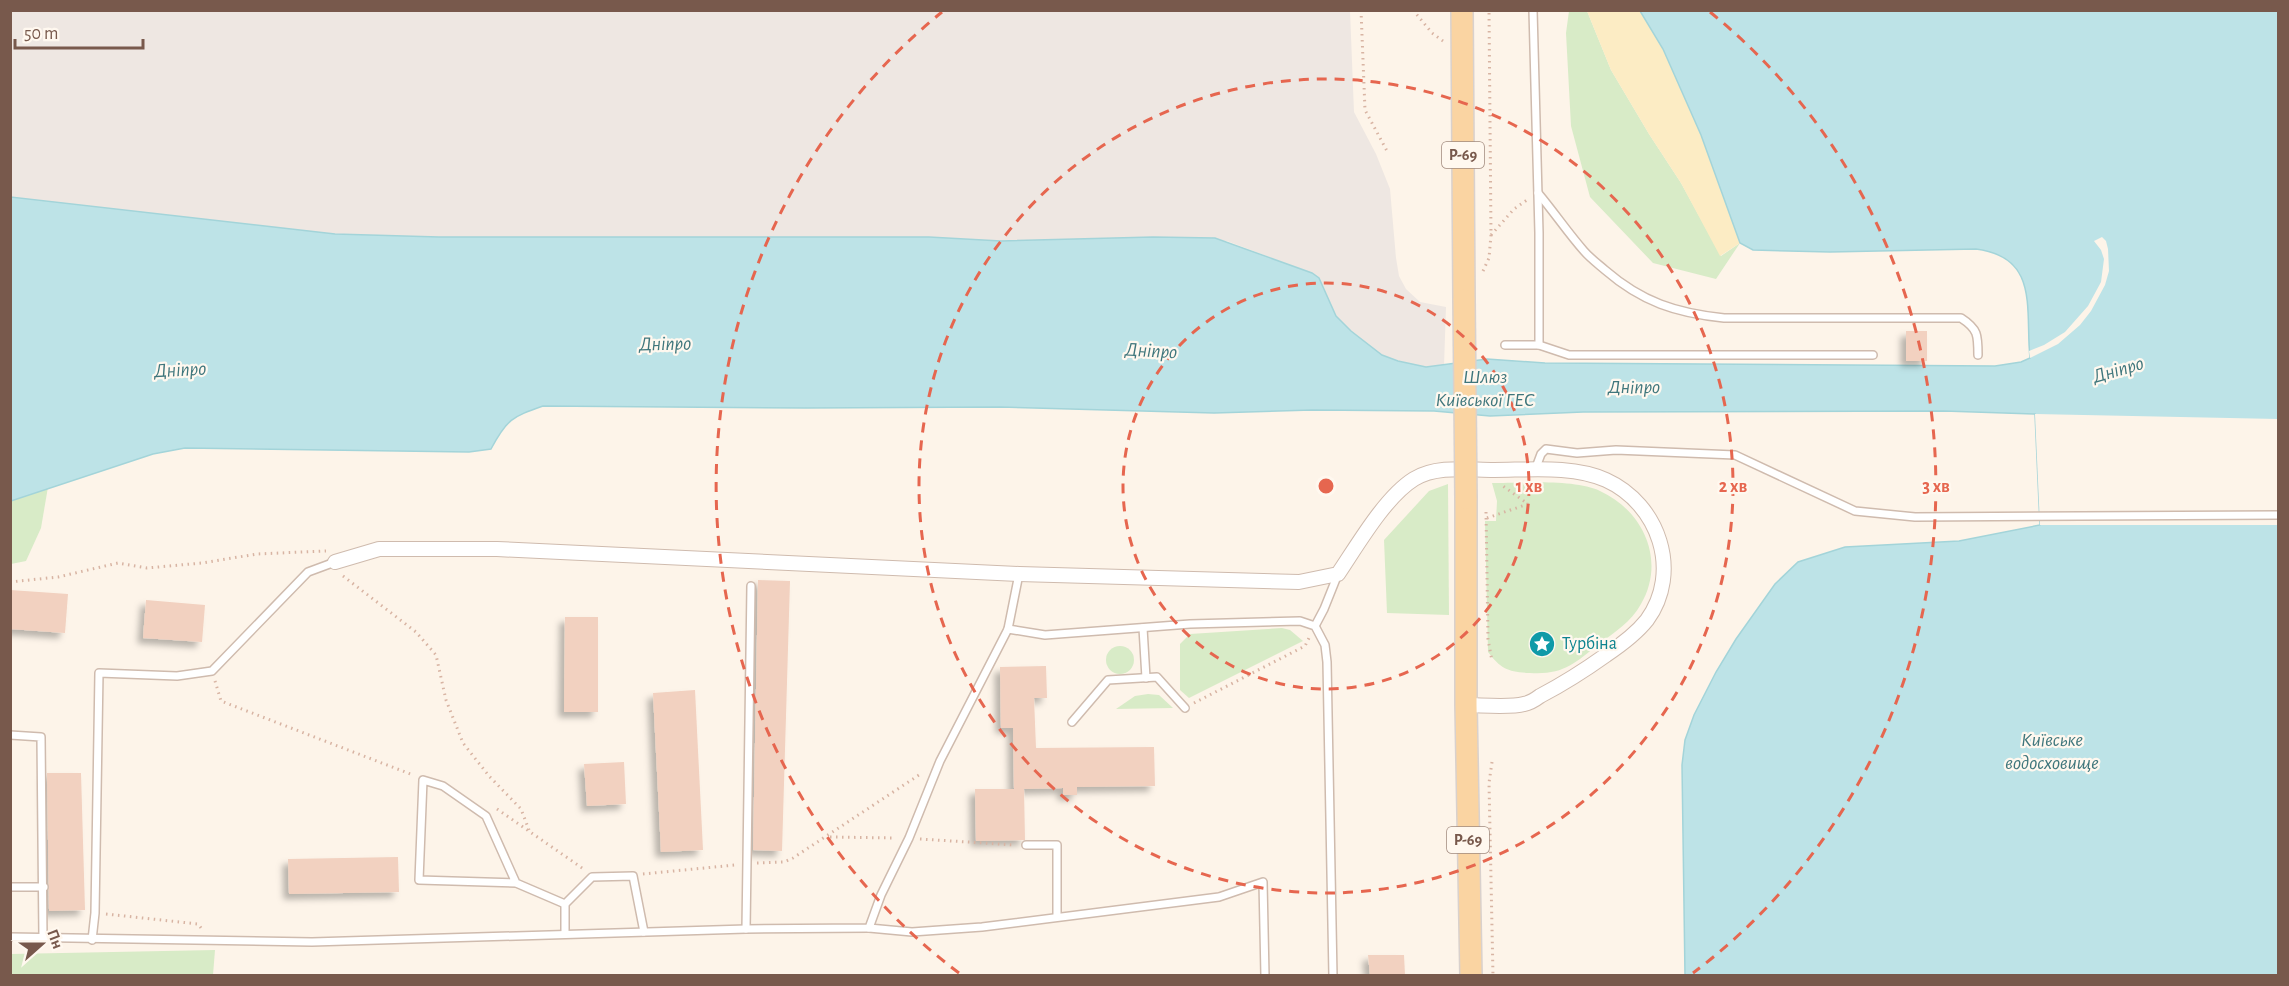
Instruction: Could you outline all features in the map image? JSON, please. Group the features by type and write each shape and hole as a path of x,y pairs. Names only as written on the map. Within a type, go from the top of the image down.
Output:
{"main road":[{"name":"Р-69","path":"1462,10 1466,705 1471,975"}],"street":[{"path":"334,562 379,549 497,549 1019,574 1299,582 1338,574 1390,499 1414,479 1438,470 1562,470 1604,479 1625,491 1641,505 1653,523 1662,546 1664,571 1659,598 1647,619 1631,638 1564,683 1525,705 1466,705"}],"lane":[{"path":"1533,10 1539,345"},
{"path":"1538,193 1585,252 1617,280 1647,299 1667,308 1695,315 1724,318 1960,318 1973,326 1978,339 1978,355"},
{"path":"1505,345 1539,345 1569,354 1873,355"},
{"path":"1535,470 1541,454 1546,449 1554,448 1576,453 1616,450 1735,455 1855,511 1915,517 2278,515"},
{"path":"92,940 95,913 99,673 177,676 212,670 308,572 334,562"},
{"path":"869,928 880,896 909,838 940,761 1008,629 1019,574"},
{"path":"1315,626 1338,574"},
{"path":"746,929 751,586"},
{"path":"1008,629 1045,636 1191,624 1300,621 1315,626 1325,645 1327,662 1333,975"},
{"path":"1143,628 1146,678"},
{"path":"1072,722 1108,680 1156,677 1185,708"},
{"path":"10,735 41,737 43,938"},
{"path":"516,883 486,816 443,786 423,780 419,880 516,883 565,904"},
{"path":"1026,845 1057,845 1057,916"},
{"path":"565,934 565,904 592,877 633,876 644,932"},
{"path":"10,937 312,942 746,929 869,928 942,931 1219,897 1263,882 1265,975"},
{"path":"10,887 44,887"}],"path":[{"path":"1361,10 1365,110 1387,151"},
{"path":"1413,10 1432,33 1463,57"},
{"path":"1489,258 1491,235 1490,10"},
{"path":"1491,235 1514,209 1538,193"},
{"path":"1487,518 1528,504 1502,486"},
{"path":"1485,508 1488,639 1492,662"},
{"path":"10,582 58,577 118,563 147,568 202,563 257,554 334,562 416,632 436,655 446,700 463,743 489,776 521,809 529,830"},
{"path":"1185,708 1305,646 1315,626"},
{"path":"212,670 221,701 394,766 423,780"},
{"path":"633,876 747,863 784,862 828,837 940,761"},
{"path":"1492,762 1489,783 1493,975"},
{"path":"491,806 585,869 592,877"},
{"path":"828,837 909,838 1026,845"},
{"path":"95,913 198,924 206,935 205,941"}],"shaded area":[{"path":"10,11 1350,11 1354,112 1376,154 1390,189 1399,276 1406,289 1420,302 1446,307 1444,366 1426,367 1382,355 1336,316 1323,286 1312,273 1227,241 1001,241 929,237 439,237 335,234 11,197"}],"green space":[{"path":"1569,11 1587,11 1611,70 1681,183 1721,256 1740,243 1716,279 1653,263 1590,197 1571,126 1566,33"},
{"path":"1492,483 1562,483 1600,491 1628,511 1639,524 1646,539 1651,555 1651,571 1648,588 1641,604 1617,631 1568,667 1551,672 1522,673 1501,666 1488,652 1485,521 1496,521 1497,501"},
{"path":"1448,484 1449,615 1387,613 1384,540 1429,491"},
{"path":"48,487 41,528 26,561 11,564 11,501"},
{"path":"1282,628 1290,630 1303,641 1189,698 1180,690 1180,644 1190,634"},
{"path":"1120,646 1130,650 1134,660 1130,670 1120,674 1110,670 1106,660 1110,650"},
{"path":"1159,695 1173,708 1116,709 1135,696"},
{"path":"215,950 213,975 11,975 11,954"}],"sand":[{"path":"1587,11 1640,11 1663,48 1701,135 1740,243 1720,256 1681,183 1611,70"}],"water":[{"name":"Київське водосховище","path":"1640,11 2278,11 2278,975 1685,975 1682,765 1685,740 1694,715 1736,639 1775,584 1798,562 1845,547 1959,541 2040,525 2035,414 1944,411 1583,412 1490,416 1434,411 1312,410 1214,413 1000,407 543,406 511,420 491,449 469,452 185,448 153,454 11,501 11,197 335,234 439,237 929,237 1001,241 1153,237 1215,238 1312,273 1319,278 1336,316 1351,331 1382,355 1426,367 1487,359 1545,363 1995,366 2021,362 2030,358 2025,288 2020,274 2011,263 1996,254 1976,249 1830,252 1753,250 1740,243 1701,135 1663,49"}],"pier":[{"path":"2102,237 2108,249 2109,271 2105,285 2091,311 2080,325 2058,344 2030,358 2029,351 2065,332 2088,306 2101,282 2104,259 2094,241"},
{"path":"2035,414 2278,419 2278,525 2040,525"}],"building":[{"path":"1906,331 1927,331 1927,361 1906,361"},
{"path":"758,580 790,581 782,851 753,850"},
{"path":"10,590 68,594 65,633 10,629"},
{"path":"146,600 205,605 202,642 143,638"},
{"path":"565,617 598,617 598,712 564,712"},
{"path":"1046,666 1047,698 1034,698 1036,748 1154,747 1155,786 1077,787 1077,795 1063,795 1063,788 1024,789 1025,840 976,841 975,789 1014,789 1013,728 1001,728 1000,667"},
{"path":"695,690 703,850 661,852 653,693"},
{"path":"624,762 626,804 587,806 584,764"},
{"path":"47,773 81,773 85,910 49,911"},
{"path":"398,857 399,892 289,894 288,859"},
{"path":"1368,955 1404,955 1405,975 1370,975"}],"place":[{"name":"Турбіна","path":"1542,644"}],"water label":[{"name":"Дніпро","path":"665,344"},
{"name":"Дніпро","path":"1151,351"},
{"name":"Дніпро","path":"180,370"},
{"name":"Дніпро","path":"2118,370"},
{"name":"Дніпро","path":"1634,387"},
{"name":"Шлюз Київської ГЕС","path":"1485,388"}]}
